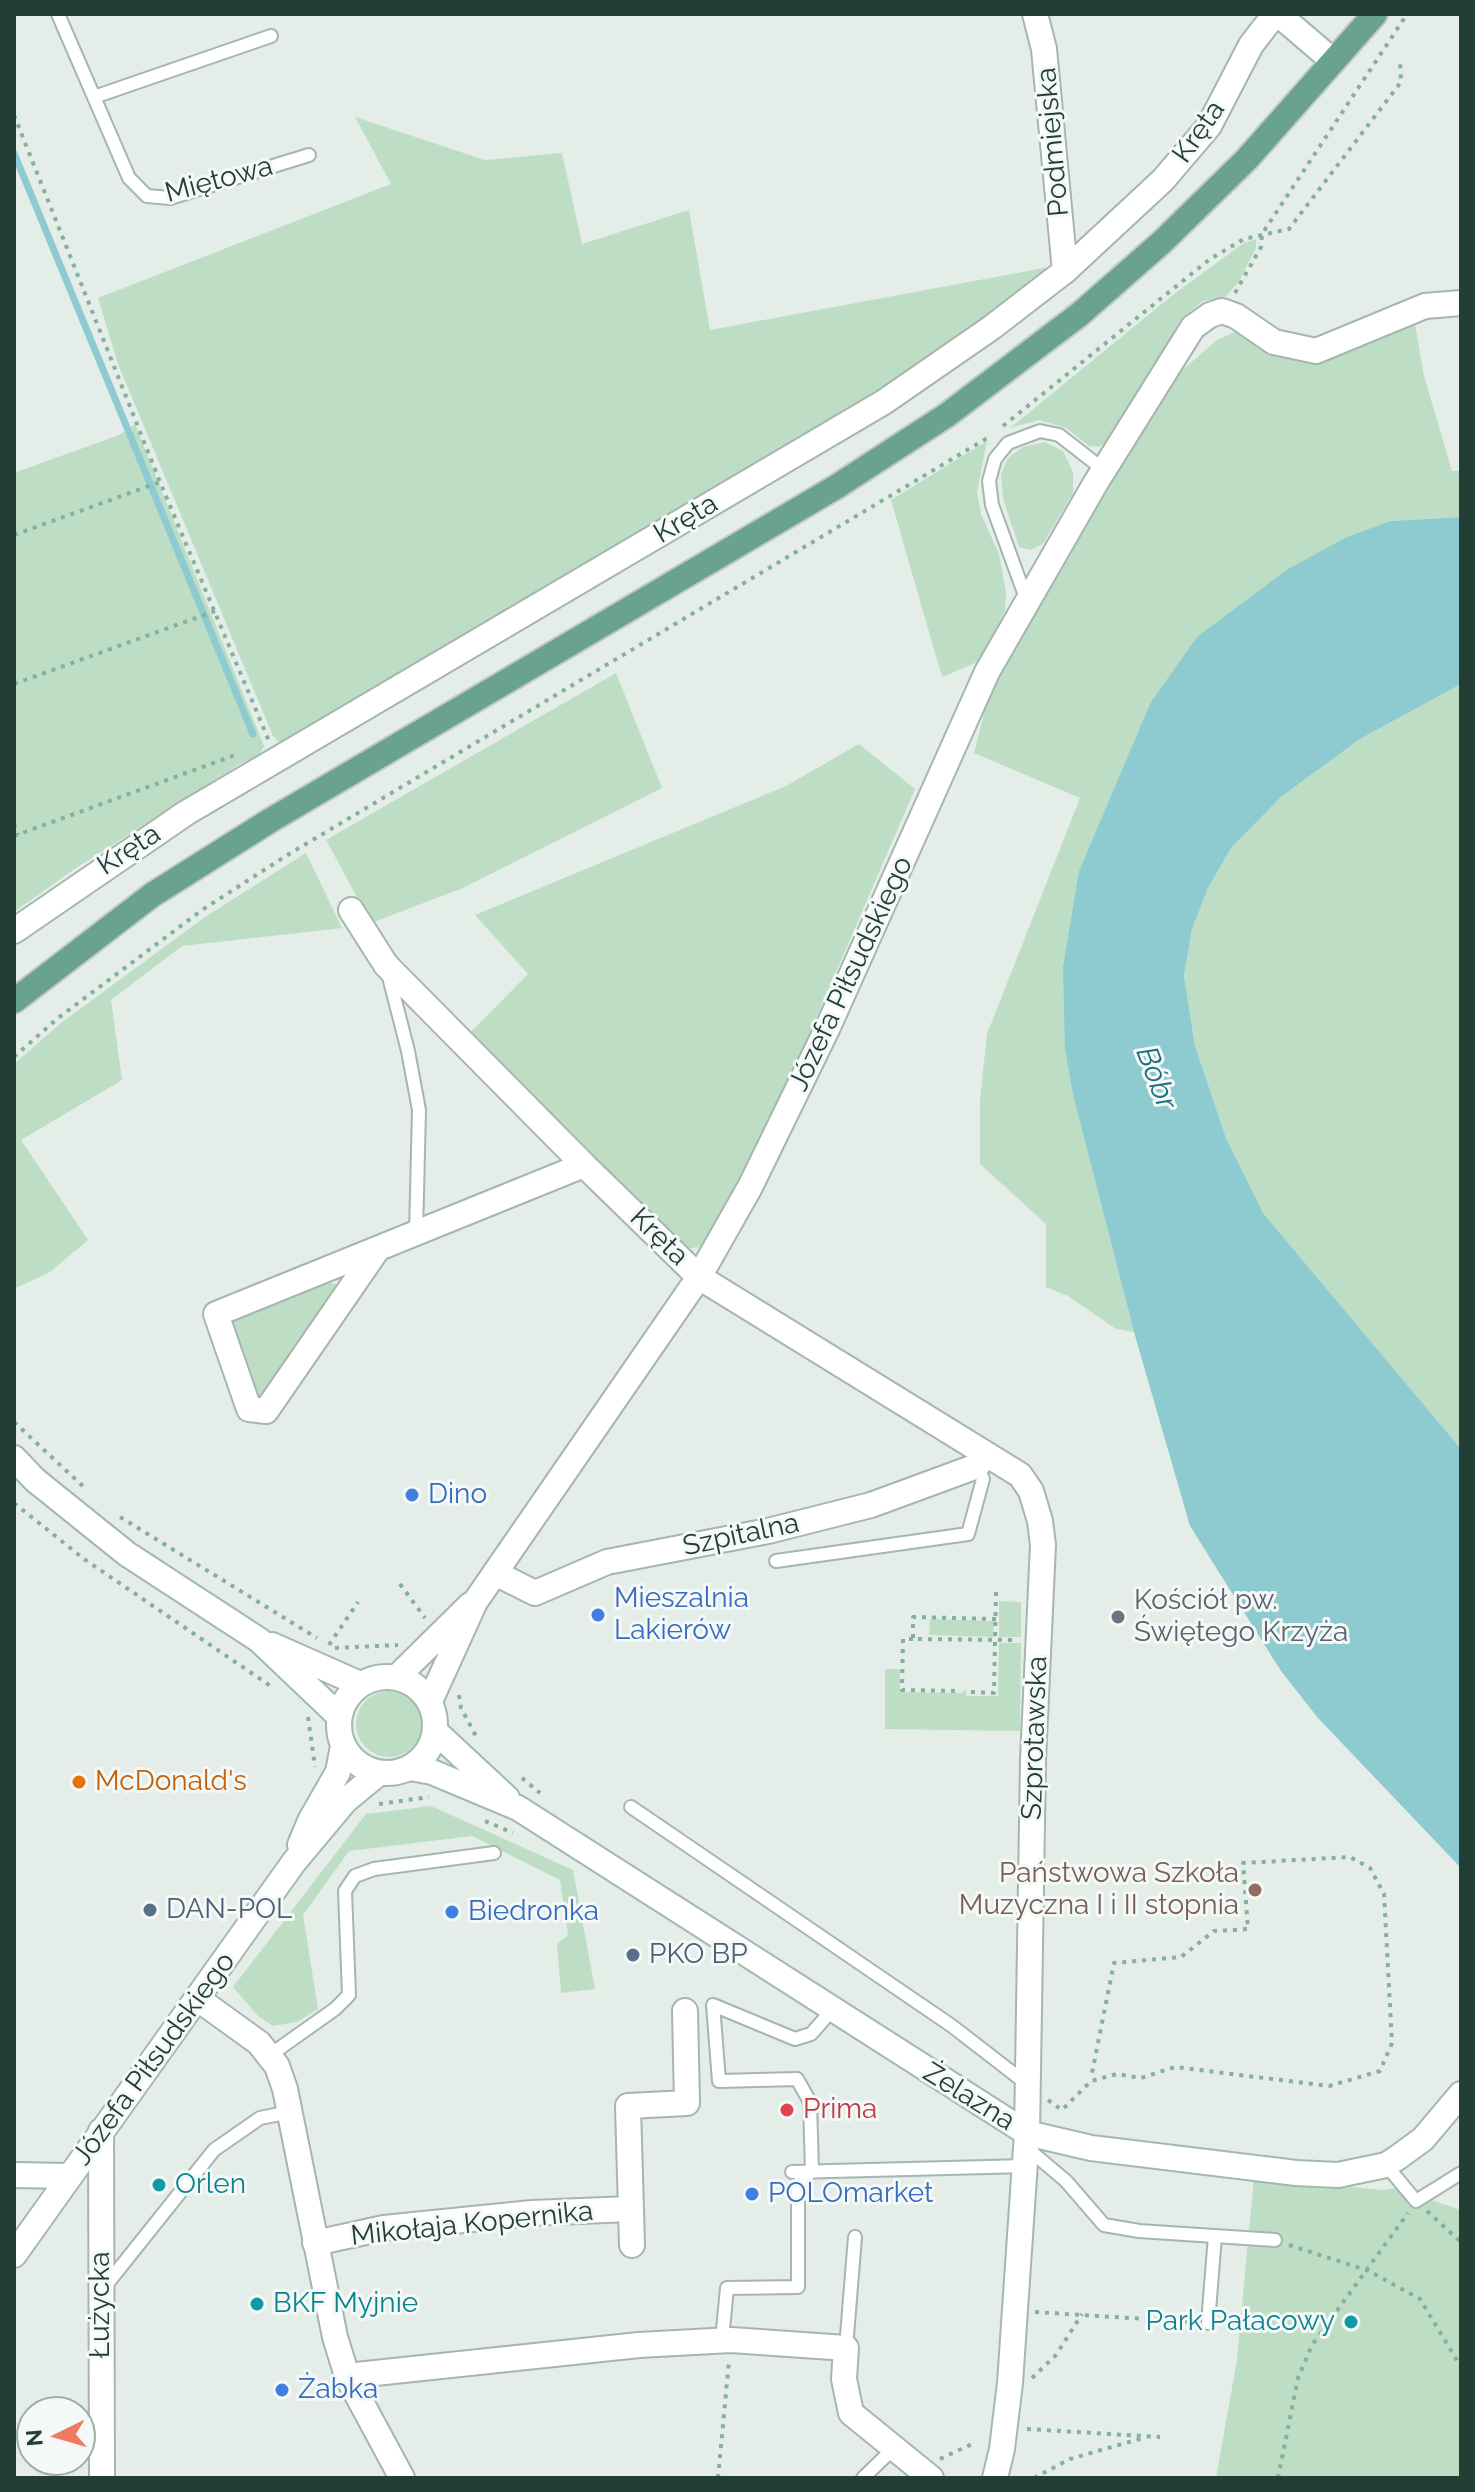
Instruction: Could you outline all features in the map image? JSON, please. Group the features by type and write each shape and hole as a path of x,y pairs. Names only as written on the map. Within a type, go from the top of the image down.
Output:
{"main road":[{"path":"14,1001 152,895 271,820 836,487 947,415 1080,314 1162,242 1247,159 1375,14"}],"street":[{"name":"Podmiejska","path":"1035,14 1044,49 1065,271"},
{"name":"Kręta","path":"14,931 267,749 884,402 1065,271 1163,180 1209,126 1251,45 1277,14"},
{"path":"1277,14 1333,61"},
{"path":"1222,311 1236,316 1274,342 1316,351 1425,306 1461,303"},
{"name":"Józefa Piłsudskiego","path":"475,1602 699,1277 750,1187 834,1013 987,672 1104,470 1193,327 1222,311"},
{"name":"Kręta","path":"351,910 386,965 699,1277"},
{"path":"377,1250 266,1411 249,1409 216,1314 584,1165"},
{"name":"Szprotawska","path":"699,1277 982,1460 1020,1475 1031,1491 1040,1521 1027,2149 1010,2383 995,2478"},
{"path":"14,1458 35,1480 127,1554 259,1640 360,1684"},
{"name":"Szpitalna","path":"495,1573 535,1593 607,1562 768,1531 871,1505 982,1460"},
{"path":"397,1677 426,1652 456,1616 475,1602"},
{"path":"410,1768 431,1746 436,1732 430,1701 475,1602"},
{"path":"259,1640 339,1716"},
{"path":"294,1862 310,1821 338,1772 343,1746 339,1716 343,1704 360,1684 372,1679 397,1677 410,1682 430,1701"},
{"path":"436,1732 518,1808"},
{"path":"343,1746 352,1758 379,1773"},
{"path":"294,1862 345,1801 379,1773 410,1768 432,1772 518,1808"},
{"name":"Żelazna","path":"518,1808 833,2009 1027,2149 1091,2148 1296,2173 1338,2175 1386,2165 1423,2139 1461,2094"},
{"name":"Józefa Piłsudskiego","path":"14,2255 294,1862"},
{"name":"Mikołaja Kopernika","path":"198,1999 259,2043 270,2055 285,2089 315,2243 347,2376 402,2478"},
{"name":"Mikołaja Kopernika","path":"632,2245 628,2106 687,2103 685,2011"},
{"name":"Łużycka","path":"101,2131 102,2478"},
{"path":"14,2175 69,2176"},
{"name":"Mikołaja Kopernika","path":"315,2243 384,2228 532,2213 630,2209"},
{"path":"347,2376 639,2345 727,2340 846,2348 844,2379 851,2413 925,2473"}],"lane":[{"name":"Miętowa","path":"58,14 129,178 136,188 157,200 309,155"},
{"path":"94,97 271,36"},
{"path":"1027,602 992,505 989,481 995,459 1008,443 1040,431 1059,435 1104,470"},
{"path":"386,965 419,1110 416,1234"},
{"path":"776,1561 968,1534 983,1479 982,1460"},
{"path":"631,1807 952,2026 1027,2084"},
{"path":"270,2055 335,2009 349,1995 345,1891 355,1876 374,1869 494,1853"},
{"path":"727,2340 727,2288 798,2287 798,2184 812,2171 810,2102 797,2079 719,2081 713,2005 795,2039 811,2034 833,2009"},
{"path":"101,2291 214,2150 260,2118 290,2112"},
{"path":"792,2172 1027,2149 1066,2181 1104,2225 1275,2240"},
{"path":"1386,2165 1416,2201 1461,2173"},
{"path":"1208,2323 1215,2236"},
{"path":"846,2348 855,2237"},
{"path":"863,2478 895,2447"}],"path":[{"path":"1222,311 1261,247 1262,234 1407,14"},
{"path":"14,1057 58,1018 202,910 289,854 988,438 1210,259 1244,239 1289,229 1401,82 1400,61"},
{"path":"14,115 160,482 215,611 267,749"},
{"path":"14,535 160,482"},
{"path":"14,684 215,611"},
{"path":"14,824 16,835 240,753"},
{"path":"14,1503 84,1559 273,1687"},
{"path":"400,1584 431,1626"},
{"path":"971,1692 994,1693 996,1590"},
{"path":"329,1645 358,1602"},
{"path":"913,1639 913,1617 996,1619"},
{"path":"959,1691 902,1690 903,1639 1038,1641"},
{"path":"1027,2084 1062,2110 1091,2081 1117,2074 1141,2078 1175,2067 1329,2086 1380,2071 1392,2043 1384,1894 1370,1868 1350,1857 1243,1863 1248,1929 1214,1931 1181,1957 1114,1963 1091,2078"},
{"path":"1278,2478 1298,2378 1312,2345 1369,2271 1416,2201 1461,2242"},
{"path":"1275,2240 1369,2271 1420,2299 1461,2367"},
{"path":"1035,2312 1208,2323"},
{"path":"1031,2378 1056,2355 1082,2314"},
{"path":"718,2478 727,2340"},
{"path":"1026,2429 1160,2437"},
{"path":"1034,2478 1106,2446 1150,2437"},
{"path":"925,2473 972,2444"}],"green space":[{"path":"355,117 485,160 562,153 582,244 689,210 710,330 1055,266 906,376 289,743 279,742 273,736 118,364 98,298 391,184"},
{"path":"1256,239 1256,248 1238,283 1224,298 1203,301 1186,314 1109,439 1099,447 1089,446 1066,428 1039,420 1010,428 1174,294 1244,243"},
{"path":"1414,319 1424,376 1452,471 1461,471 1461,517 1391,521 1111,799 1079,871 1065,1050 1073,1095 1134,1332 1116,1329 1068,1296 1046,1287 1046,1224 980,1164 980,1100 987,1034 1080,798 974,753 990,689 1055,573 1179,373 1217,340 1242,329 1305,359"},
{"path":"135,424 264,746 259,756 243,762 73,870 14,912 14,473 119,435"},
{"path":"987,441 977,492 981,514 999,554 1006,592 1005,610 982,660 942,677 891,500"},
{"path":"1045,442 1063,451 1073,472 1073,493 1043,544 1030,550 1019,547 1003,499 1001,474 1008,458 1023,447"},
{"path":"616,673 662,788 463,888 371,923 326,840"},
{"path":"1461,684 1461,1449 1263,1213 1226,1138 1195,1046 1184,976 1192,929 1208,888 1231,848 1281,797 1360,739"},
{"path":"859,744 915,789 785,1090 733,1197 703,1247 688,1248 469,1034 528,974 475,915 786,786"},
{"path":"306,853 342,928 182,946 111,1000 122,1080 21,1140 88,1240 50,1272 14,1289 14,1064 61,1023 205,917"},
{"path":"329,1283 336,1284 339,1290 264,1397 254,1396 231,1325 235,1320"},
{"path":"999,1601 1021,1602 1021,1637 999,1637"},
{"path":"930,1619 994,1621 993,1637 929,1635"},
{"path":"999,1643 1021,1643 1020,1731 885,1729 885,1669 900,1669 900,1692 962,1693 966,1689 966,1696 998,1696"},
{"path":"389,1691 402,1694 412,1701 419,1711 422,1724 419,1737 412,1747 402,1754 389,1757 376,1754 366,1747 359,1737 356,1724 359,1711 366,1701 376,1694"},
{"path":"431,1806 573,1870 595,1989 561,1993 557,1944 568,1935 560,1880 472,1836 349,1851 303,1915 318,2009 297,2022 273,2026 258,2016 233,1987 366,1814"},
{"name":"Park Pałacowy","path":"1254,2177 1383,2190 1395,2188 1461,2210 1461,2478 1216,2478 1237,2360"}],"water":[{"name":"Bóbr","path":"1461,517 1461,684 1360,739 1281,797 1231,848 1208,888 1192,929 1184,976 1195,1046 1226,1138 1263,1213 1461,1449 1461,1868 1318,1718 1281,1671 1190,1526 1134,1332 1073,1095 1065,1050 1063,968 1079,871 1151,702 1197,637 1288,569 1347,537 1391,521"}],"waterway":[{"path":"14,153 253,734"}],"place":[{"name":"Dino","path":"412,1495"},
{"name":"Mieszalnia Lakierów","path":"598,1615"},
{"name":"Kościół pw. Świętego Krzyża","path":"1118,1617"},
{"name":"McDonald's","path":"79,1782"},
{"name":"Państwowa Szkoła Muzyczna I i II stopnia","path":"1255,1890"},
{"name":"DAN-POL","path":"150,1910"},
{"name":"Biedronka","path":"452,1912"},
{"name":"PKO BP","path":"633,1955"},
{"name":"Prima","path":"787,2110"},
{"name":"Orlen","path":"159,2185"},
{"name":"POLOmarket","path":"752,2194"},
{"name":"BKF Myjnie","path":"257,2304"},
{"name":"Park Pałacowy","path":"1351,2322"},
{"name":"Żabka","path":"282,2390"}]}
